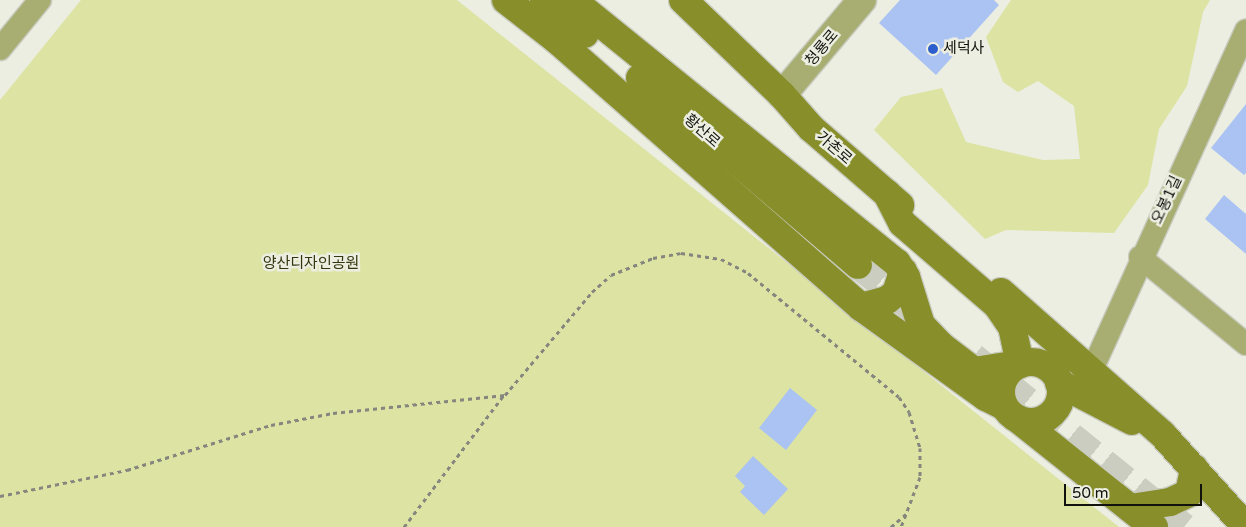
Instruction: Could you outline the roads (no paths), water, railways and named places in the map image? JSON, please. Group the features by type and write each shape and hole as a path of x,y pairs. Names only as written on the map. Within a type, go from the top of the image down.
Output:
{"main road":[{"path":"506,0 557,40 861,307 986,397 1011,412 1154,527"},
{"name":"황산로","path":"544,0 858,265"},
{"path":"572,0 897,263 902,271 921,325 940,345 974,371 1020,364 1039,363 1055,374 1059,383 1059,403 1054,411 1037,421 1011,412 1001,396 1005,377 1020,364"},
{"name":"가촌로","path":"683,0 782,95 811,128 1163,435"},
{"path":"887,194 902,222 997,305 1012,327 1020,364"},
{"path":"861,307 887,300 896,293 902,271"},
{"path":"1059,383 1163,435 1246,527"},
{"path":"1130,508 1170,502 1189,493 1194,469"}],"street":[{"path":"0,49 40,0"},
{"name":"청룡로","path":"782,95 862,0"},
{"name":"오봉1길","path":"1091,372 1140,257 1246,30"},
{"path":"1140,257 1246,344"}],"tunnel":[{"path":"858,265 912,308"},
{"path":"973,357 1184,527"}],"place":[{"name":"세덕사","path":"933,49"}],"park label":[{"name":"양산디자인공원","path":"311,264"}]}
